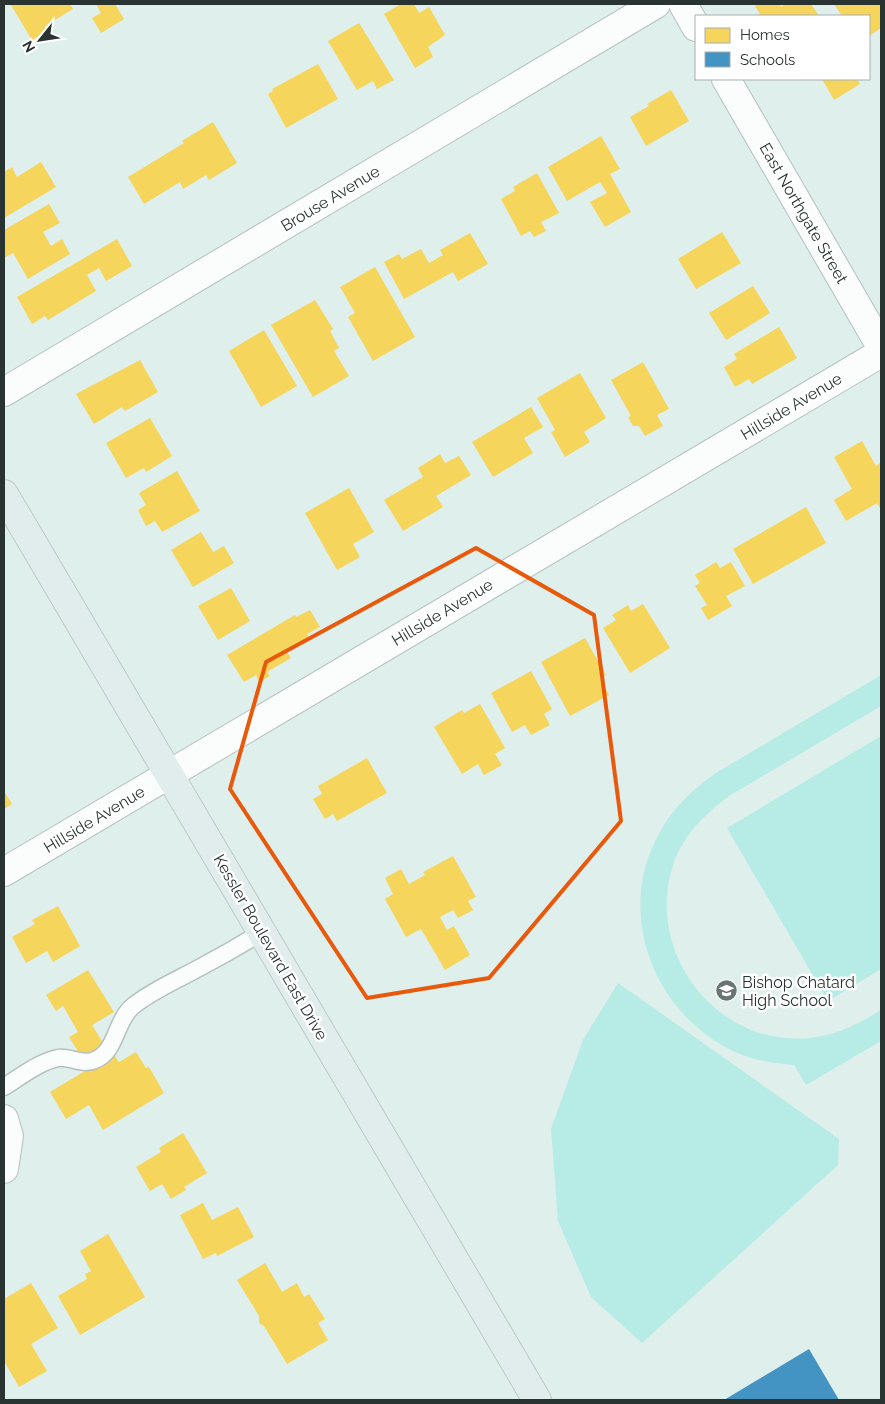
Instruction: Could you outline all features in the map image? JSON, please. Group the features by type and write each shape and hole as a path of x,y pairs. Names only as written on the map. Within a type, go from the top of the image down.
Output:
{"main road":[{"name":"Kessler Boulevard East Drive","path":"4,494 537,1400"}],"street":[{"name":"Brouse Avenue","path":"4,392 656,4"},
{"path":"683,4 695,25"},
{"name":"East Northgate Street","path":"727,80 881,347"},
{"name":"Hillside Avenue","path":"4,872 881,353"},
{"path":"4,1119 9,1136 4,1169"}],"lane":[{"path":"4,1087 32,1070 58,1058 84,1063 95,1060 112,1045 118,1027 131,1008 146,996 219,958 262,932"}],"highlighted area":[{"path":"476,548 594,615 621,821 489,978 367,998 230,789 266,662"}],"shaded area":[{"path":"881,675 881,706 729,796 696,826 677,854 673,865 667,900 670,934 681,965 700,993 724,1015 754,1031 787,1038 822,1036 838,1032 881,1010 881,1041 806,1085 794,1065 751,1058 714,1040 688,1019 667,992 651,962 642,930 641,896 647,862 666,821 685,798 700,785 716,773"},
{"path":"881,736 881,969 828,1001 727,828"},
{"path":"618,983 839,1139 838,1165 642,1343 591,1297 558,1221 551,1129 583,1040"}],"building: Homes":[{"path":"70,4 73,9 45,26 48,31 32,40 11,5"},
{"path":"96,4 115,4 124,19 101,33 92,18 101,13"},
{"path":"401,4 414,4 419,13 429,7 445,35 428,47 433,57 415,68 384,14"},
{"path":"758,4 780,4 781,7 786,4 811,4 818,15 760,15 755,6"},
{"path":"834,4 881,4 881,28 870,35 870,15 841,15"},
{"path":"359,23 394,80 377,89 373,81 357,90 328,41"},
{"path":"318,64 338,99 286,128 268,94 273,91 272,89"},
{"path":"823,80 858,80 860,84 834,100"},
{"path":"671,90 689,121 646,146 630,117 649,106 647,104"},
{"path":"213,122 237,163 209,180 206,175 183,189 180,182 144,204 128,177 184,143 182,141"},
{"path":"601,136 620,169 610,174 631,212 605,227 590,202 607,193 600,182 567,201 548,167"},
{"path":"41,162 56,187 4,218 4,172 12,167 17,177"},
{"path":"537,173 559,213 541,222 546,231 534,237 530,231 521,236 501,199 515,191 513,187"},
{"path":"49,204 60,223 43,232 51,246 62,239 70,254 28,279 13,253 4,258 4,230"},
{"path":"722,232 741,263 696,289 678,259"},
{"path":"470,233 488,264 458,281 453,272 404,299 384,262 399,254 402,259 421,249 429,263 443,255 440,250"},
{"path":"117,239 132,266 106,281 99,268 87,275 96,291 48,320 45,316 32,324 17,297"},
{"path":"375,267 415,337 373,361 348,317 355,313 340,287"},
{"path":"753,286 770,313 726,340 709,313"},
{"path":"315,300 333,329 330,331 339,348 334,351 349,376 313,397 271,325"},
{"path":"779,327 797,358 752,384 749,379 735,387 724,367 737,359 734,354"},
{"path":"264,330 297,386 261,407 229,351"},
{"path":"140,360 158,392 125,411 122,407 94,424 76,394"},
{"path":"643,362 669,409 657,415 663,426 645,436 639,426 633,426 628,417 631,416 611,380"},
{"path":"580,373 606,418 584,432 590,442 565,457 551,432 555,430 537,398"},
{"path":"531,407 543,427 524,438 533,453 493,477 472,442"},
{"path":"150,418 172,456 146,472 144,468 126,478 106,443"},
{"path":"862,441 876,466 880,463 881,465 881,510 877,503 846,521 834,500 852,489 834,457"},
{"path":"440,454 445,463 459,456 471,475 436,496 443,507 403,531 384,500 423,477 418,468"},
{"path":"177,471 200,511 162,532 155,521 146,526 138,510 146,505 139,493"},
{"path":"349,488 374,532 353,544 360,557 337,570 305,513"},
{"path":"806,507 826,543 753,584 733,549"},
{"path":"201,532 213,552 224,546 234,563 193,587 171,550"},
{"path":"716,562 720,568 731,562 745,586 726,596 732,606 708,620 701,608 707,605 695,586 700,583 695,575"},
{"path":"231,588 250,621 218,640 198,606"},
{"path":"643,604 670,648 630,673 603,628 616,620 612,615 628,605 631,611"},
{"path":"310,610 320,627 307,634 310,639 287,652 291,658 267,672 270,676 259,682 256,675 244,682 227,655 295,615 296,617"},
{"path":"585,638 606,675 600,678 609,695 570,716 541,662"},
{"path":"531,671 552,709 544,714 550,725 531,735 525,725 512,732 491,693"},
{"path":"480,704 505,748 495,754 502,765 484,775 478,764 462,774 434,727 462,710 464,713"},
{"path":"367,758 387,793 337,821 333,814 325,819 313,799 322,794 318,786"},
{"path":"4,791 12,804 4,809"},
{"path":"453,856 476,897 468,901 473,910 458,918 453,910 440,917 447,930 454,926 470,955 445,970 421,929 406,937 385,899 393,894 385,878 401,869 409,884 425,875 423,872"},
{"path":"58,906 80,946 53,962 47,951 26,963 12,937 35,924 32,920"},
{"path":"88,970 114,1012 92,1025 105,1046 83,1059 69,1037 78,1032 63,1006 56,1011 46,995"},
{"path":"136,1052 146,1068 149,1067 164,1093 103,1130 89,1105 66,1119 50,1092 98,1063 99,1065 115,1056 119,1062"},
{"path":"183,1133 207,1173 184,1187 186,1190 171,1199 162,1184 150,1191 136,1167 161,1152 159,1148"},
{"path":"203,1203 212,1220 238,1207 254,1237 217,1256 216,1253 203,1259 180,1215"},
{"path":"108,1234 145,1297 80,1335 58,1296 87,1279 85,1274 91,1271 80,1251"},
{"path":"265,1263 282,1292 297,1283 304,1297 309,1294 325,1319 318,1323 328,1340 287,1364 264,1326 259,1323 259,1316 237,1280"},
{"path":"31,1283 58,1328 31,1344 47,1371 19,1387 4,1361 4,1299"}],"building: Schools":[{"path":"809,1349 839,1400 724,1400"}],"place":[{"name":"Bishop Chatard High School","path":"726,991"}]}
